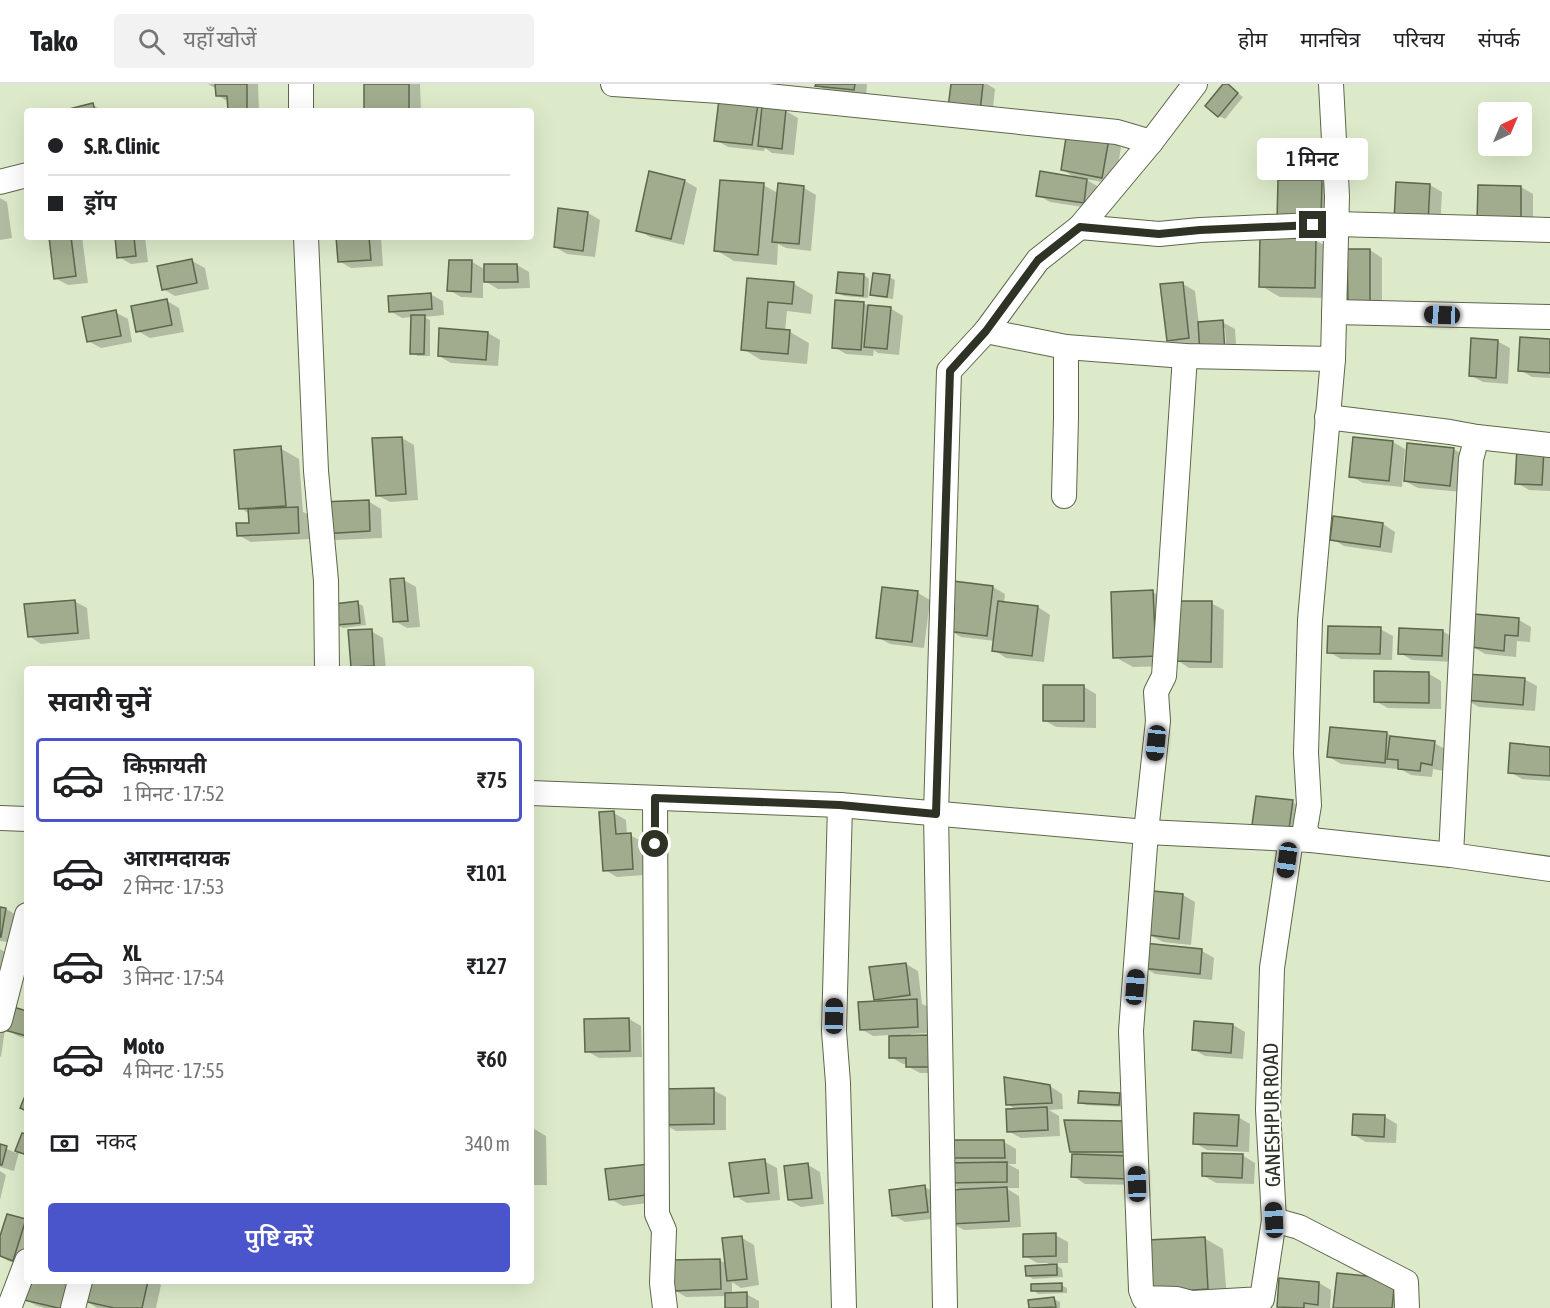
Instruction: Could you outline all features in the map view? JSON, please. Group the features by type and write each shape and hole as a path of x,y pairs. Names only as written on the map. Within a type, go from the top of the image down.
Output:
{"street":[{"path":"301,84 301,108"},
{"path":"613,84 720,91 1117,132 1151,142"},
{"path":"945,1308 936,814 950,371 986,331 1038,260 1080,227 1151,142 1195,84"},
{"name":"GANESHPUR ROAD","path":"1193,1306 1262,1299 1274,1220 1268,1110 1272,968 1309,805 1306,753 1310,620 1333,359 1336,196 1331,84"},
{"path":"0,182 24,176"},
{"path":"1080,227 1159,234 1336,224 1550,230"},
{"path":"306,240 316,471 326,581 327,666"},
{"path":"1334,312 1550,317"},
{"path":"986,331 1066,347 1185,356 1333,359"},
{"path":"1064,496 1066,347"},
{"path":"1185,356 1164,676 1156,692 1158,721 1146,832 1131,1031 1141,1290 1144,1298 1177,1299 1193,1306"},
{"path":"1328,417 1550,445"},
{"path":"1451,855 1471,459 1477,437"},
{"path":"534,793 840,805 1146,832 1301,840 1451,855 1550,869"},
{"path":"655,798 657,1214 664,1230 662,1284 665,1308"},
{"path":"840,805 834,1031 838,1083 844,1308"},
{"path":"0,818 24,819"},
{"path":"0,1020 24,927"},
{"path":"1274,1220 1299,1227 1406,1282 1407,1308"},
{"path":"9,1308 24,1269"},
{"path":"74,1308 79,1284"}],"building":[{"path":"215,84 247,84 247,108 228,108 227,96 216,96"},
{"path":"364,84 409,84 409,108 364,108"},
{"path":"816,84 855,84 854,90 815,86"},
{"path":"951,84 983,84 980,112 948,108"},
{"path":"1223,84 1228,84 1238,93 1218,117 1205,106"},
{"path":"719,99 758,104 752,145 714,141"},
{"path":"93,103 94,108 73,108"},
{"path":"762,106 786,109 782,149 758,146"},
{"path":"1067,131 1109,139 1102,178 1061,170"},
{"path":"649,171 685,180 671,239 636,231"},
{"path":"1040,171 1087,179 1084,203 1036,196"},
{"path":"720,180 764,183 758,255 714,251"},
{"path":"1278,180 1322,180 1321,221 1277,220"},
{"path":"1396,182 1430,184 1428,223 1394,221"},
{"path":"778,183 804,186 799,244 772,242"},
{"path":"1478,185 1521,186 1521,222 1477,221"},
{"path":"558,208 588,212 583,251 554,247"},
{"path":"1260,237 1316,239 1315,288 1259,287"},
{"path":"49,240 71,240 76,276 54,279"},
{"path":"115,240 134,240 136,256 117,258"},
{"path":"336,240 369,240 371,260 338,262"},
{"path":"1347,249 1370,249 1370,304 1348,304"},
{"path":"192,259 197,283 162,290 157,266"},
{"path":"449,260 472,260 471,292 447,291"},
{"path":"484,264 517,264 518,282 484,282"},
{"path":"838,272 864,274 863,296 836,293"},
{"path":"873,273 890,275 887,297 870,295"},
{"path":"747,278 794,282 792,304 768,302 766,328 790,330 788,354 741,350"},
{"path":"1183,282 1189,338 1167,341 1160,284"},
{"path":"431,293 432,309 389,312 388,296"},
{"path":"167,299 172,325 136,332 131,306"},
{"path":"835,300 864,302 861,350 832,348"},
{"path":"868,305 891,307 887,349 864,347"},
{"path":"116,310 121,336 87,342 82,317"},
{"path":"411,315 425,315 424,354 410,354"},
{"path":"1223,320 1225,353 1200,355 1198,322"},
{"path":"439,328 488,332 486,360 438,356"},
{"path":"1520,337 1550,339 1550,373 1518,371"},
{"path":"1471,338 1498,340 1496,378 1469,376"},
{"path":"402,437 406,494 376,496 372,438"},
{"path":"1353,437 1393,441 1389,481 1349,477"},
{"path":"1407,443 1454,448 1450,486 1404,481"},
{"path":"281,446 286,506 239,509 234,450"},
{"path":"1517,448 1544,449 1542,485 1515,484"},
{"path":"369,500 370,531 322,534 321,502"},
{"path":"298,507 299,533 237,536 236,523 249,523 248,509"},
{"path":"1333,516 1383,523 1380,547 1330,540"},
{"path":"404,578 408,621 393,622 390,579"},
{"path":"953,581 993,586 987,636 947,631"},
{"path":"882,587 918,591 912,642 876,638"},
{"path":"1153,590 1156,656 1113,658 1111,592"},
{"path":"75,600 78,633 28,637 24,604"},
{"path":"358,601 360,623 336,625 334,604"},
{"path":"998,601 1038,606 1032,656 992,651"},
{"path":"1175,601 1212,601 1211,662 1175,661"},
{"path":"1474,614 1519,618 1518,636 1505,635 1504,651 1471,647"},
{"path":"1328,626 1381,627 1380,654 1327,653"},
{"path":"1399,628 1443,630 1442,656 1398,654"},
{"path":"372,629 374,666 351,666 348,630"},
{"path":"1374,671 1429,672 1429,703 1374,702"},
{"path":"1466,674 1525,678 1523,705 1465,700"},
{"path":"1043,685 1084,685 1084,721 1043,721"},
{"path":"1330,727 1387,732 1385,763 1327,757"},
{"path":"1390,736 1435,741 1432,765 1421,763 1420,771 1398,769 1398,760 1387,759"},
{"path":"1510,743 1550,747 1550,776 1508,773"},
{"path":"1256,796 1293,800 1289,829 1252,825"},
{"path":"614,811 616,834 631,833 633,869 603,871 599,812"},
{"path":"1153,891 1183,894 1179,939 1149,935"},
{"path":"0,907 6,908 1,937 0,937"},
{"path":"1144,943 1202,949 1200,974 1141,968"},
{"path":"906,963 910,995 874,1000 869,967"},
{"path":"917,999 918,1027 860,1030 858,1002"},
{"path":"10,1006 24,1010 24,1035 4,1030"},
{"path":"629,1018 630,1051 585,1052 584,1019"},
{"path":"1194,1021 1233,1024 1231,1053 1192,1050"},
{"path":"929,1035 930,1067 906,1067 906,1058 889,1058 889,1036"},
{"path":"1004,1077 1050,1085 1052,1103 1006,1105"},
{"path":"714,1088 714,1124 662,1125 662,1089"},
{"path":"1079,1091 1120,1093 1119,1105 1078,1103"},
{"path":"24,1098 24,1110 20,1108"},
{"path":"1047,1107 1048,1130 1007,1132 1006,1109"},
{"path":"1194,1113 1239,1115 1237,1146 1193,1144"},
{"path":"1353,1114 1385,1115 1384,1137 1352,1135"},
{"path":"1064,1120 1126,1121 1130,1152 1070,1152"},
{"path":"22,1133 24,1133 24,1154 15,1151"},
{"path":"945,1140 1004,1140 1005,1158 945,1158"},
{"path":"0,1144 7,1146 2,1165 0,1165"},
{"path":"1202,1153 1243,1154 1242,1178 1202,1176"},
{"path":"1072,1154 1131,1156 1130,1179 1071,1177"},
{"path":"765,1159 769,1193 734,1197 729,1163"},
{"path":"1007,1162 1007,1182 945,1183 945,1163"},
{"path":"808,1163 812,1198 788,1200 784,1166"},
{"path":"649,1164 653,1194 609,1200 605,1169"},
{"path":"925,1185 928,1212 892,1216 889,1190"},
{"path":"1007,1187 1009,1221 950,1224 948,1190"},
{"path":"7,1214 24,1218 13,1261 0,1256 0,1236"},
{"path":"1056,1233 1056,1256 1023,1257 1023,1234"},
{"path":"742,1236 747,1279 727,1281 722,1238"},
{"path":"1205,1237 1208,1289 1151,1293 1148,1240"},
{"path":"720,1259 721,1289 673,1291 672,1260"},
{"path":"1057,1264 1057,1275 1026,1276 1025,1266"},
{"path":"1337,1273 1395,1279 1392,1308 1333,1308"},
{"path":"1279,1278 1319,1282 1318,1305 1304,1303 1304,1308 1277,1307"},
{"path":"1062,1283 1062,1291 1031,1291 1031,1284"},
{"path":"27,1284 69,1284 64,1308 24,1300"},
{"path":"87,1284 147,1284 142,1308 114,1308 83,1301"},
{"path":"747,1292 747,1308 725,1308 725,1293"},
{"path":"1054,1297 1056,1307 1029,1308 1028,1300"}],"route":[{"path":"655,844 655,798 840,805 936,814 950,371 986,331 1038,260 1080,227 1159,234 1313,225"}]}
